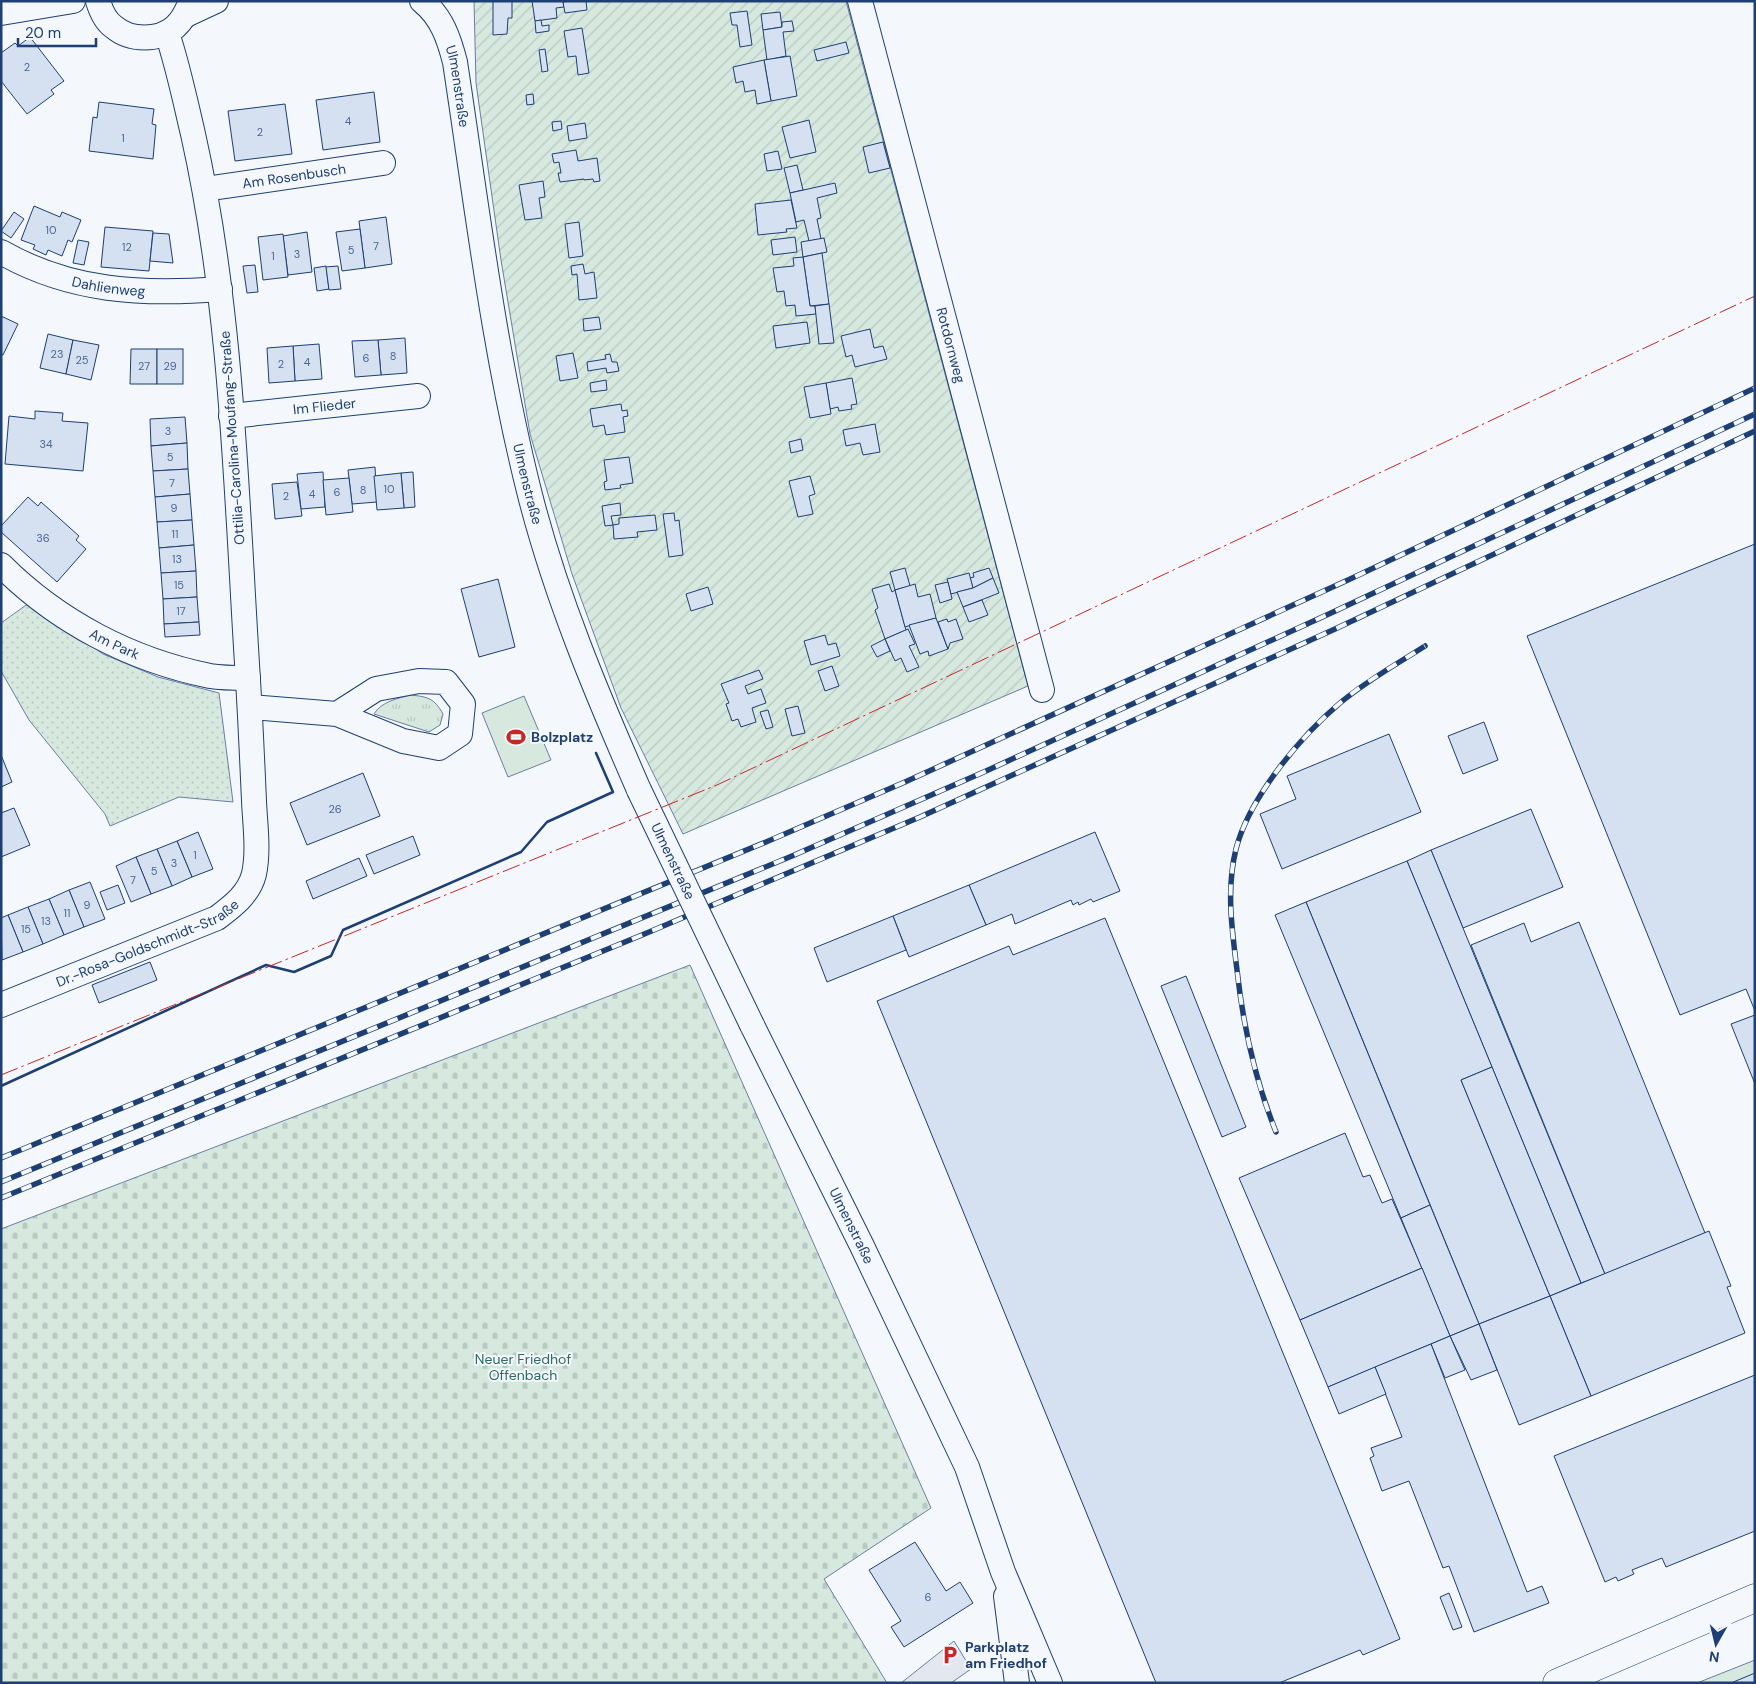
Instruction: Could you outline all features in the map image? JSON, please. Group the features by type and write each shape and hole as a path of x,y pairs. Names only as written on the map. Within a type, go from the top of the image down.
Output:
{"main road":[{"path":"1557,1683 1755,1598"}],"street":[{"path":"1,13 73,1"},
{"path":"98,1 103,15 114,28 128,36 146,38 167,33 175,27 189,8 216,1"},
{"name":"Ulmenstraße","path":"422,1 441,21 455,62 495,332 512,417 546,549 573,632 639,790 752,1025 866,1254 967,1467 1003,1572 1050,1683"},
{"name":"Rotdornweg","path":"860,1 1042,690"},
{"name":"Ottilia-Carolina-Moufang-Straße","path":"167,33 176,60 205,189 220,289 231,416 250,707 256,850"},
{"name":"Am Rosenbusch","path":"205,189 383,163"},
{"name":"Dahlienweg","path":"1,252 42,272 78,283 108,289 146,292 220,289"},
{"name":"Im Flieder","path":"231,416 418,396"},
{"name":"Am Park","path":"1,565 23,586 69,620 130,653 166,665 212,676 248,678"},
{"path":"250,707 338,714 402,741 439,748 460,734 463,704 446,682 419,681 376,689 338,714"},
{"name":"Dr.-Rosa-Goldschmidt-Straße","path":"1,1005 216,918 234,906 248,890 254,874 256,850"},
{"path":"1003,1572 1017,1683"}],"green space":[{"path":"474,1 846,1 1028,686 683,834 621,708 572,574 530,434 501,260 476,83"},
{"path":"29,603 103,654 158,677 219,693 233,802 179,797 110,826 105,814 29,720 1,671 1,623"},
{"path":"411,695 430,699 437,705 443,714 440,725 429,732 374,714 381,706 395,699"},
{"name":"Bolzplatz","path":"524,696 551,760 508,777 482,713"},
{"name":"Neuer Friedhof Offenbach","path":"690,965 931,1508 824,1579 887,1683 1,1683 1,1229"},
{"path":"1755,1660 1755,1683 1697,1683"}],"shaded area":[{"name":"Parkplatz am Friedhof","path":"954,1641 971,1669 951,1683 901,1683"}],"building":[{"path":"493,1 512,1 512,18 508,18 507,34 493,35"},
{"path":"532,1 563,1 564,7 556,8 557,18 535,21"},
{"path":"586,1 587,10 565,13 563,2"},
{"path":"747,11 752,45 740,47 737,25 732,25 730,13"},
{"path":"780,12 782,27 763,30 761,14"},
{"path":"541,20 542,26 549,25 549,31 536,33 535,21"},
{"path":"792,21 794,31 783,32 786,56 767,60 763,30 782,27 782,22"},
{"path":"582,28 589,73 578,75 576,56 568,57 564,31"},
{"path":"30,37 64,81 51,90 54,94 27,114 1,81 1,53 15,43 18,46"},
{"path":"846,42 849,53 817,61 814,50"},
{"path":"545,49 548,71 542,72 539,50"},
{"path":"790,56 797,96 771,101 764,60"},
{"path":"764,60 771,101 757,104 755,90 745,92 743,81 736,83 733,67"},
{"path":"374,92 380,142 323,150 316,100"},
{"path":"533,94 534,104 527,105 526,95"},
{"path":"99,102 154,109 152,124 156,125 153,159 89,151 93,117 97,118"},
{"path":"285,104 292,154 235,161 228,111"},
{"path":"809,120 816,152 790,158 782,127"},
{"path":"561,121 562,129 553,131 552,122"},
{"path":"585,123 587,138 569,141 567,126"},
{"path":"883,142 890,168 869,173 863,147"},
{"path":"576,150 578,161 597,158 600,181 594,182 593,179 584,179 560,182 558,173 561,173 559,162 554,163 552,154"},
{"path":"778,151 782,169 767,171 764,154"},
{"path":"797,165 803,190 790,193 784,168"},
{"path":"543,181 545,197 539,198 542,218 525,220 519,185"},
{"path":"835,183 837,193 817,198 821,218 817,219 821,239 809,241 804,220 796,222 790,193"},
{"path":"791,200 797,228 786,229 787,232 758,235 755,204"},
{"path":"34,206 60,217 62,212 81,220 72,242 68,240 62,256 48,250 46,255 33,249 35,245 21,240"},
{"path":"14,212 24,219 11,238 1,231"},
{"path":"386,217 392,264 365,268 359,221"},
{"path":"579,222 583,256 569,258 565,224"},
{"path":"105,227 153,231 149,271 101,267"},
{"path":"360,229 365,268 342,271 336,232"},
{"path":"307,232 312,272 288,275 283,236"},
{"path":"153,233 169,234 173,263 150,261"},
{"path":"283,234 288,277 263,280 258,237"},
{"path":"795,237 797,252 773,255 771,240"},
{"path":"824,238 827,252 803,257 801,242"},
{"path":"78,240 89,242 84,265 73,263"},
{"path":"822,253 829,304 810,306 803,257"},
{"path":"803,257 810,306 815,306 816,314 796,316 795,305 786,306 784,291 777,292 773,268 794,266 793,258"},
{"path":"583,264 585,274 594,272 597,298 579,300 577,274 572,275 571,266"},
{"path":"255,265 258,292 247,293 243,266"},
{"path":"326,266 329,289 317,291 314,268"},
{"path":"338,266 341,289 329,290 326,267"},
{"path":"829,304 834,343 819,344 815,306"},
{"path":"1,316 18,324 3,355 1,355"},
{"path":"599,317 601,329 584,331 583,319"},
{"path":"807,322 810,343 776,348 773,326"},
{"path":"870,329 874,348 883,346 887,359 855,367 852,355 846,357 841,336"},
{"path":"48,334 73,340 66,374 40,368"},
{"path":"405,338 407,373 381,375 378,340"},
{"path":"73,340 99,345 91,380 66,374"},
{"path":"378,340 381,375 355,377 352,341"},
{"path":"319,344 322,379 295,381 293,346"},
{"path":"293,346 295,381 269,383 267,348"},
{"path":"131,349 157,349 157,384 130,384"},
{"path":"157,349 183,349 183,384 157,384"},
{"path":"573,353 578,378 560,381 556,356"},
{"path":"610,354 612,362 617,362 619,371 607,373 606,368 588,371 587,362 606,359 605,355"},
{"path":"852,378 857,404 851,405 852,409 839,411 838,407 830,409 826,383"},
{"path":"606,380 607,390 591,392 590,383"},
{"path":"826,383 831,414 810,418 804,387"},
{"path":"621,404 622,411 627,410 628,416 623,417 625,432 606,435 604,425 593,427 590,409"},
{"path":"35,411 63,413 62,421 88,423 83,471 5,464 9,416 35,419"},
{"path":"185,417 187,443 151,446 150,419"},
{"path":"875,424 880,452 863,455 860,443 846,446 843,430"},
{"path":"801,439 803,450 791,453 789,442"},
{"path":"187,443 188,469 153,471 151,446"},
{"path":"629,457 633,483 620,485 621,488 605,490 604,482 607,481 604,460"},
{"path":"375,467 377,502 352,504 348,470"},
{"path":"188,469 190,494 155,497 153,471"},
{"path":"323,472 325,507 301,509 297,474"},
{"path":"413,472 415,507 404,508 401,473"},
{"path":"401,473 404,508 377,510 374,476"},
{"path":"810,476 815,494 809,496 813,514 798,517 789,481"},
{"path":"349,478 353,512 326,515 323,480"},
{"path":"297,482 302,516 275,519 272,484"},
{"path":"190,494 192,520 157,522 155,497"},
{"path":"28,497 38,506 41,502 79,536 76,540 86,549 57,582 1,532 1,526"},
{"path":"620,503 621,515 611,516 613,525 605,526 602,506"},
{"path":"674,513 675,521 679,520 683,555 669,557 663,514"},
{"path":"655,515 657,530 637,532 638,537 614,539 613,525 619,524 619,518"},
{"path":"192,520 194,545 159,548 157,522"},
{"path":"1755,544 1755,1011 1746,989 1680,1015 1527,636"},
{"path":"194,545 196,571 161,573 159,548"},
{"path":"905,568 910,586 895,590 890,572"},
{"path":"989,568 993,578 973,588 970,578 974,577 973,573"},
{"path":"196,571 197,597 163,599 161,573"},
{"path":"969,573 973,588 951,594 947,579"},
{"path":"993,578 999,593 963,607 957,592 973,588"},
{"path":"498,579 515,647 479,657 461,589"},
{"path":"948,582 952,599 940,603 935,585"},
{"path":"889,584 892,592 895,590 906,630 885,639 875,610 878,608 872,589"},
{"path":"915,584 918,597 930,594 936,618 905,627 895,590"},
{"path":"708,587 713,604 691,611 686,594"},
{"path":"197,597 199,622 164,624 163,599"},
{"path":"982,600 988,615 969,622 963,607"},
{"path":"936,618 948,649 929,656 928,651 920,654 909,625"},
{"path":"947,619 948,622 956,619 963,639 950,643 948,649 938,622"},
{"path":"199,622 200,635 165,637 164,624"},
{"path":"908,629 915,644 909,646 919,667 907,672 901,658 895,661 885,639"},
{"path":"825,635 828,645 836,643 840,656 811,665 804,641"},
{"path":"885,639 890,651 877,657 871,646"},
{"path":"832,666 839,686 825,691 818,671"},
{"path":"759,670 763,679 745,686 748,694 761,689 766,703 752,708 756,722 741,727 738,719 732,721 726,704 729,703 721,684"},
{"path":"798,706 805,733 792,736 785,709"},
{"path":"768,710 773,727 766,729 760,712"},
{"path":"1484,722 1498,760 1463,774 1448,736"},
{"path":"1389,734 1421,812 1282,869 1260,814 1296,799 1287,776"},
{"path":"1,755 12,782 1,787"},
{"path":"363,773 380,816 307,845 290,803"},
{"path":"14,808 30,845 1,857 1,813"},
{"path":"1531,809 1563,887 1463,928 1431,850"},
{"path":"198,832 213,869 192,877 177,841"},
{"path":"1095,832 1120,891 1093,902 1091,899 1079,905 1078,902 1073,905 1071,900 1015,924 1012,914 986,925 969,885"},
{"path":"413,836 420,855 374,874 366,855"},
{"path":"177,841 192,877 172,886 157,849"},
{"path":"157,849 172,886 151,894 136,857"},
{"path":"1431,850 1605,1274 1581,1283 1407,861"},
{"path":"136,857 151,894 131,902 116,866"},
{"path":"359,858 367,876 313,899 306,881"},
{"path":"1407,861 1492,1067 1461,1080 1550,1296 1479,1324 1306,902"},
{"path":"90,882 105,919 84,927 69,890"},
{"path":"118,885 125,903 107,910 100,892"},
{"path":"969,885 986,925 909,957 893,916"},
{"path":"69,890 84,927 64,935 49,899"},
{"path":"49,899 64,935 43,944 28,907"},
{"path":"1306,902 1430,1205 1401,1218 1275,915"},
{"path":"28,907 43,944 23,952 8,915"},
{"path":"8,915 23,952 2,960 1,918"},
{"path":"893,916 906,950 827,982 814,948"},
{"path":"1105,918 1400,1639 1363,1655 1360,1650 1279,1683 1156,1683 877,1001 1009,946 1013,955"},
{"path":"1579,922 1705,1233 1605,1274 1471,945 1524,923 1531,942"},
{"path":"150,962 157,980 99,1003 92,985"},
{"path":"1186,976 1246,1127 1222,1137 1161,986"},
{"path":"1755,1015 1755,1084 1731,1024"},
{"path":"1492,1067 1581,1283 1550,1296 1461,1080"},
{"path":"1345,1133 1363,1177 1370,1175 1382,1203 1392,1199 1422,1268 1300,1320 1239,1178"},
{"path":"1430,1205 1479,1324 1450,1336 1401,1218"},
{"path":"1709,1231 1731,1286 1727,1287 1745,1333 1591,1396 1550,1296"},
{"path":"1422,1268 1450,1336 1328,1387 1300,1320"},
{"path":"1550,1296 1591,1396 1519,1425 1479,1324"},
{"path":"1479,1324 1497,1370 1471,1380 1450,1336"},
{"path":"1450,1336 1465,1370 1445,1378 1431,1344"},
{"path":"1431,1344 1527,1592 1542,1586 1549,1603 1474,1632 1449,1566 1443,1568 1409,1481 1382,1491 1370,1458 1374,1456 1371,1448 1402,1437 1375,1367"},
{"path":"1375,1367 1386,1394 1339,1414 1328,1387"},
{"path":"1755,1375 1755,1531 1666,1567 1662,1558 1632,1570 1634,1574 1618,1581 1616,1577 1605,1582 1554,1456"},
{"path":"915,1542 946,1591 960,1582 973,1603 904,1647 891,1627 901,1621 869,1570"},
{"path":"1449,1593 1462,1627 1453,1630 1440,1597"},
{"path":"1755,1673 1755,1683 1731,1683"}],"railway":[{"path":"1,1158 766,842 905,782 1348,580 1755,388"},
{"path":"1,1182 792,856 986,771 1331,613 1755,414"},
{"path":"1,1198 642,935 920,817 1335,629 1755,431"},
{"path":"1276,1132 1256,1072 1246,1032 1240,991 1231,910 1231,879 1236,849 1252,809 1264,789 1309,733 1350,695 1425,646"}],"wall":[{"path":"1,1086 266,965 294,972 331,956 343,930 521,852 547,822 613,792 596,753"}],"power":[{"path":"1,1075 717,785 1755,296"}],"place":[{"name":"Bolzplatz","path":"516,737"},
{"name":"Parkplatz am Friedhof","path":"950,1655"}]}
